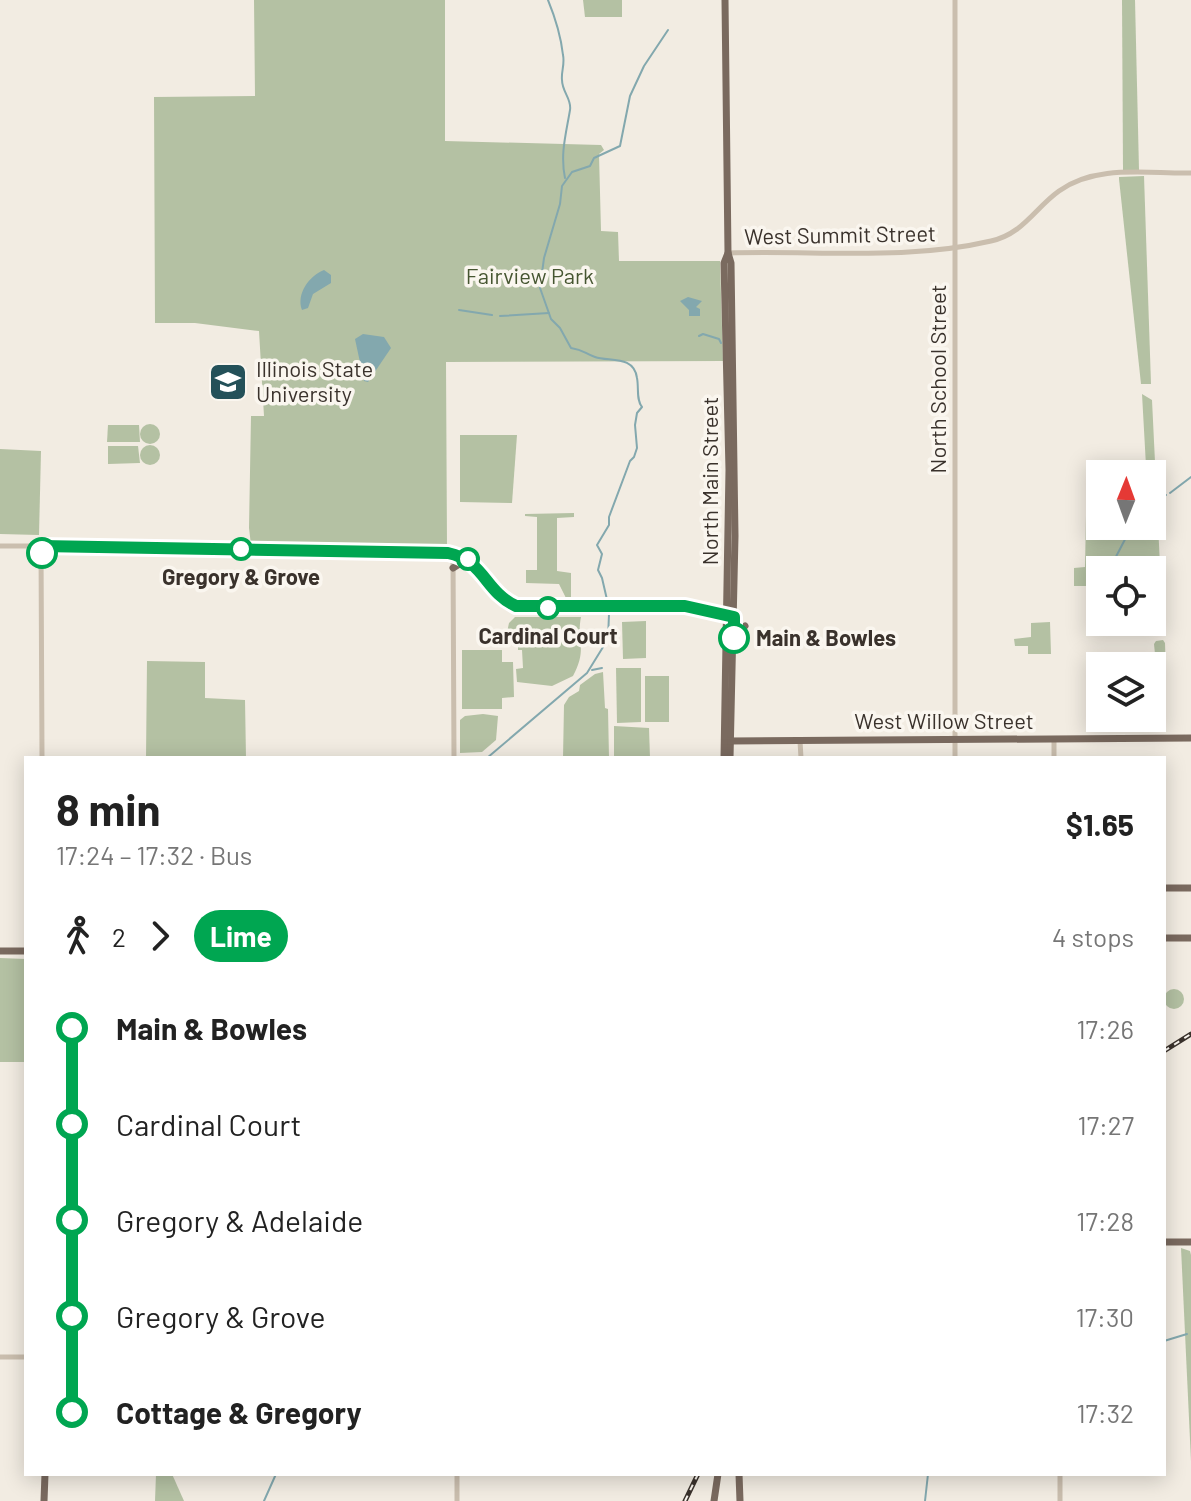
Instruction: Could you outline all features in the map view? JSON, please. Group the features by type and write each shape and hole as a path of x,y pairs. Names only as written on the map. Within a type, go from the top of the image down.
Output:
{"main road":[{"name":"North Main Street","path":"724,756 731,632 735,436 731,263 728,253 725,0"},
{"path":"41,546 453,554 470,560 501,598 527,608 685,606 731,616"},
{"path":"453,554 466,563 497,600 516,611 683,611 731,616"},
{"path":"453,568 466,563"},
{"path":"510,603 519,596"},
{"path":"731,616 731,632"},
{"path":"731,616 731,632"},
{"name":"West Willow Street","path":"727,741 1191,738"},
{"name":"North Main Street","path":"727,741 730,756"},
{"path":"1167,888 1191,888"},
{"path":"1168,938 1191,938"},
{"path":"0,951 24,951"},
{"path":"1166,1242 1189,1242"},
{"path":"44,1501 45,1476"},
{"path":"714,1501 718,1476"},
{"path":"739,1476 740,1501"}],"street":[{"name":"North School Street","path":"955,0 955,756"},
{"name":"West Summit Street","path":"728,253 922,251 990,242 1009,235 1030,220 1060,190 1076,182 1100,175 1191,173"},
{"path":"0,546 41,546 42,756"},
{"path":"453,554 454,756"},
{"path":"1054,739 1054,756"},
{"path":"800,741 801,756"},
{"path":"0,1357 24,1357"},
{"path":"457,1476 457,1501"},
{"path":"1060,1476 1060,1501"}],"green space":[{"name":"Fairview Park","path":"254,0 445,0 445,141 601,145 604,150 599,154 601,231 618,232 619,261 720,261 723,361 446,362 447,547 251,545 251,416 264,416 259,331 195,323 155,323 154,97 255,96"},
{"path":"583,0 622,0 622,17 585,17"},
{"path":"1122,0 1135,0 1139,170 1123,170"},
{"path":"1144,176 1151,384 1141,384 1119,179"},
{"path":"1142,394 1152,400 1155,460 1146,460"},
{"path":"150,424 157,427 160,434 157,441 150,444 143,441 140,434 143,427"},
{"path":"108,425 139,425 140,442 107,442"},
{"path":"460,435 517,435 512,503 460,502"},
{"path":"150,445 157,448 160,455 157,462 150,465 143,462 140,455 143,448"},
{"path":"108,446 138,446 140,463 108,464"},
{"path":"0,449 41,451 39,535 0,534"},
{"path":"574,513 574,517 557,518 557,571 571,573 571,598 566,598 559,584 526,583 526,570 537,570 537,517 525,514"},
{"path":"1086,515 1086,540 1159,540 1160,556 1086,556 1086,586 1074,586 1074,568 1085,567"},
{"path":"515,617 581,617 581,652 573,676 552,686 517,682 516,669 523,668 522,650 518,650 518,643 507,642 503,638"},
{"path":"646,621 646,658 623,659 622,622"},
{"path":"1050,622 1051,654 1028,654 1028,646 1015,646 1014,639 1031,637 1031,623"},
{"path":"1163,640 1165,652 1155,652 1156,641"},
{"path":"462,650 502,650 502,662 513,662 514,697 502,698 502,709 462,709"},
{"path":"147,661 205,662 205,698 245,700 246,756 146,756"},
{"path":"616,668 641,668 641,722 617,723"},
{"path":"603,672 609,756 563,756 564,705 569,697 579,691 580,685"},
{"path":"645,676 669,676 669,722 645,722"},
{"path":"465,716 498,716 496,740 482,752 460,753 460,720"},
{"path":"614,726 649,728 650,756 614,756"},
{"path":"0,958 24,959 24,1062 0,1062"},
{"path":"1170,989 1178,989 1184,995 1184,1003 1178,1009 1170,1009 1166,1005 1166,993"},
{"path":"1181,1248 1190,1251 1191,1255 1191,1461"},
{"path":"156,1476 173,1476 184,1501 155,1501"}],"water":[{"path":"324,270 331,275 331,283 313,294 308,308 302,310 301,298 305,286"},
{"path":"688,297 702,301 696,307 700,309 700,316 689,316 689,310 680,301"},
{"path":"363,334 384,337 391,348 368,382 364,381 355,339"}],"waterway":[{"path":"548,0 561,41 562,84 570,106 563,152 565,178"},
{"path":"608,604 598,570 602,554 597,545 609,525 609,517 637,448 635,425 637,413 642,407 637,378 635,371 626,363 571,348 551,319 540,288 544,258 560,204 562,186 572,172 590,166 594,158 620,146 630,96 644,66 668,30"},
{"path":"459,310 492,315"},
{"path":"500,316 549,313"},
{"path":"699,336 703,334 719,339 721,343"},
{"path":"1170,493 1191,477"},
{"path":"1116,556 1125,540"},
{"path":"489,756 587,673 608,639 609,614"},
{"path":"592,670 602,668"},
{"path":"1166,1340 1187,1334"},
{"path":"264,1501 275,1476"},
{"path":"925,1501 928,1476"}],"railway":[{"path":"1166,1050 1191,1034"},
{"path":"685,1501 697,1476"}],"bus line":[{"name":"Lime","path":"42,553 41,546 448,553 470,560 501,598 516,606 694,607 734,617 734,638"}],"place":[{"name":"Illinois State University","path":"228,382"},
{"name":"Gregory & Grove","path":"241,549"},
{"name":"Cardinal Court","path":"548,608"},
{"name":"Main & Bowles","path":"734,638"}]}
